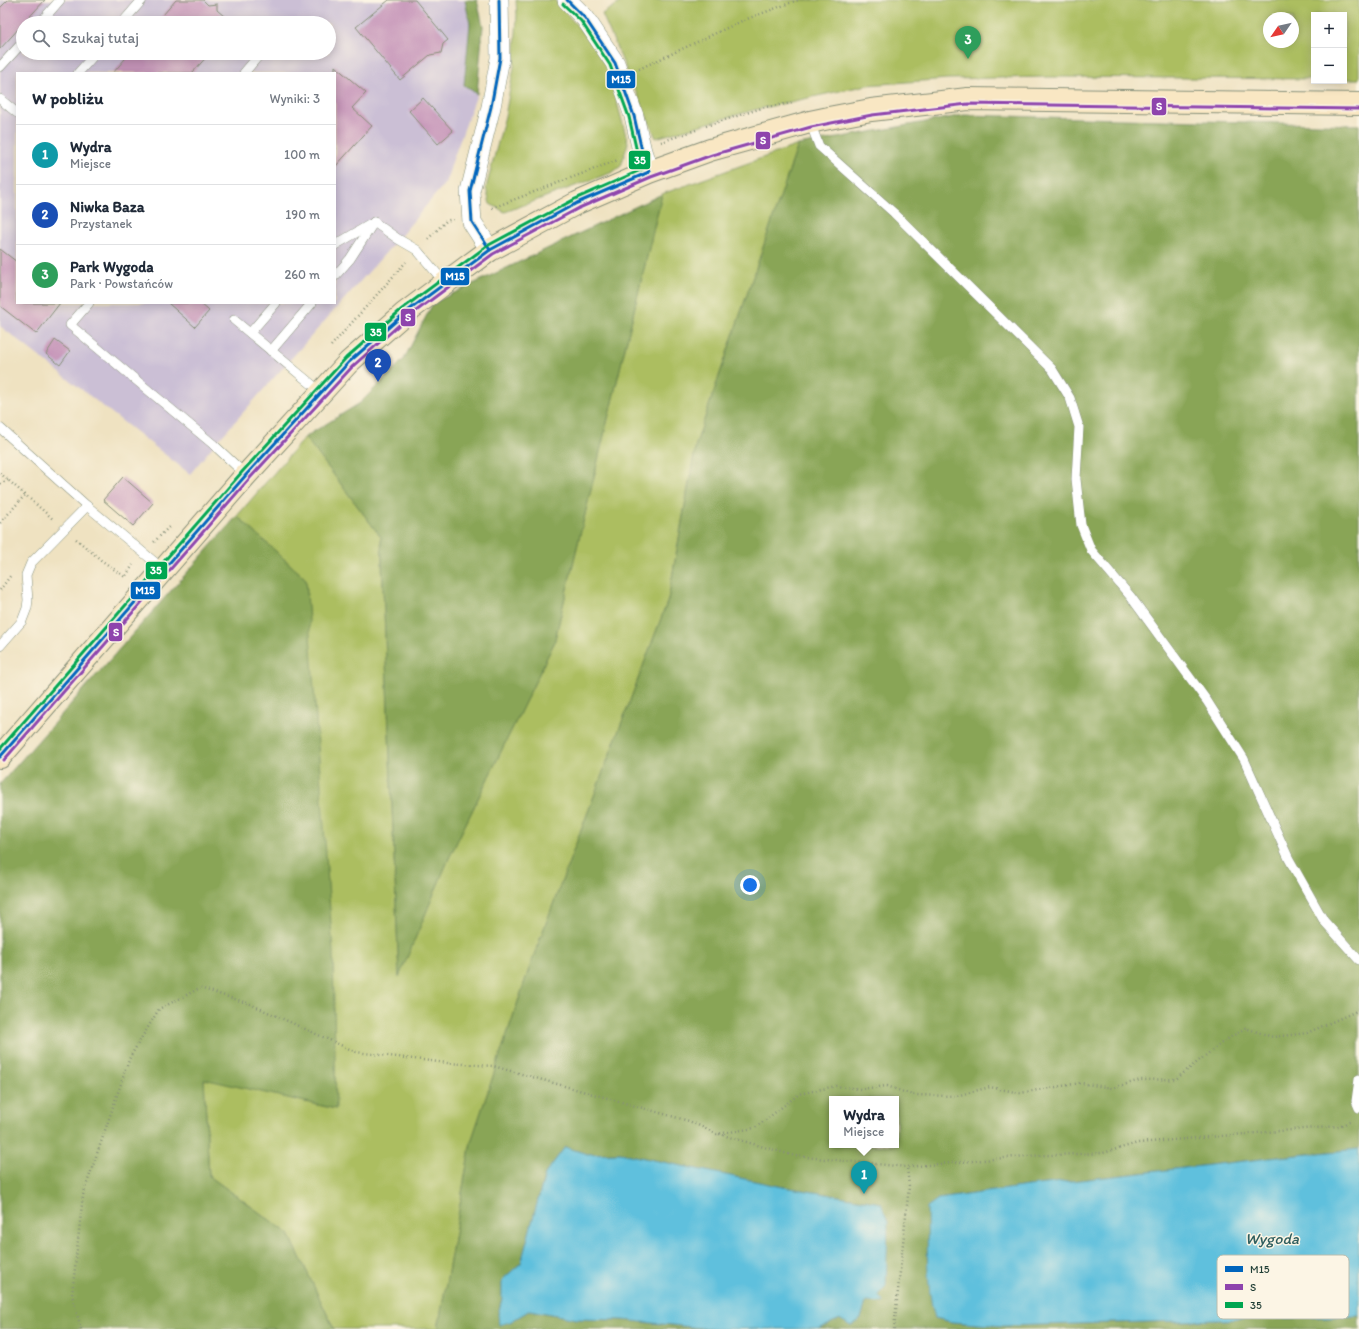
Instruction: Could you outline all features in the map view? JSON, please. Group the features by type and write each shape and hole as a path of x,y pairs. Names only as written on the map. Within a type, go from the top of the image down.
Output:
{"street":[{"path":"490,250 472,222 470,191 491,107 500,58 499,0"},
{"path":"567,0 585,18 615,63 634,116 642,151 649,172"},
{"path":"0,757 246,475 349,362 405,313 490,250 577,203 649,172 710,150 810,122 870,110 968,99 1359,104"}],"lane":[{"path":"46,16 60,0"},
{"path":"128,16 142,0"},
{"path":"0,67 16,50"},
{"path":"79,72 90,60"},
{"path":"245,72 255,60"},
{"path":"0,99 16,112"},
{"path":"810,122 819,146 894,213 1052,369 1070,398 1079,427 1076,479 1081,525 1091,550 1131,597 1207,701 1244,759 1289,859 1324,921 1359,960"},
{"path":"336,244 374,222"},
{"path":"336,275 350,259 374,222"},
{"path":"374,222 417,250 444,283"},
{"path":"88,304 70,325 214,445 246,475"},
{"path":"250,333 275,304"},
{"path":"271,351 311,304"},
{"path":"234,320 321,392"},
{"path":"0,428 86,506 163,569"},
{"path":"0,646 22,621 27,608 28,600 26,575 31,563 86,506"},
{"path":"1359,1079 1356,1101 1359,1108"}],"path":[{"path":"620,78 744,20 798,0"},
{"path":"0,473 101,560"},
{"path":"0,484 8,480"},
{"path":"0,523 25,495"},
{"path":"81,1329 72,1296 83,1195 130,1058 159,1009 200,988 250,1004 356,1052 447,1063 493,1066 689,1121 717,1134 795,1156 907,1167 1026,1156 1103,1152 1138,1143 1339,1126 1352,1121"},
{"path":"717,1134 755,1128 799,1094 836,1086 861,1089 887,1086 912,1095 956,1096 990,1087 1020,1094 1080,1083 1112,1088 1141,1080 1176,1079 1220,1044 1245,1028 1273,1037 1307,1033 1359,1010"},
{"path":"894,1329 909,1186 907,1167"}],"shaded area":[{"path":"0,0 477,0 483,26 477,94 446,182 398,239 214,445 190,474 0,326"}],"green space":[{"path":"465,0 477,0 483,26 477,94 464,85 470,24"},
{"path":"516,0 555,0 596,48 608,69 628,143 621,166 613,172 505,212 490,204 486,188 505,116 514,67 517,15"},
{"path":"624,0 1359,0 1359,79 1347,79 1347,12 1311,12 1311,79 1050,77 948,79 867,85 754,110 656,138 602,14"},
{"path":"964,115 1359,125 1359,1149 1028,1186 938,1199 935,1318 952,1322 1003,1326 1252,1319 1349,1319 1349,1316 1359,1316 1359,1329 819,1329 839,1319 861,1318 866,1302 878,1295 881,1203 783,1187 620,1153 587,1154 565,1147 545,1174 521,1263 502,1280 502,1299 498,1314 510,1322 530,1310 577,1319 623,1320 711,1329 438,1329 471,1142 531,963 668,600 696,444 798,145"},
{"path":"798,145 696,444 668,600 531,963 471,1142 438,1329 334,1329 289,1234 209,1176 204,1078 335,1109 306,579 237,516 305,437 381,537 399,976 449,858 554,643 662,194"},
{"path":"662,194 554,643 449,858 399,977 381,537 305,437 360,403 404,359 433,303"},
{"path":"237,516 306,579 333,952 336,1109 204,1079 209,1176 289,1234 334,1329 0,1329 0,784"}],"water":[{"path":"565,1147 587,1154 620,1153 783,1187 881,1203 888,1222 886,1286 878,1295 884,1303 866,1302 861,1318 852,1326 839,1319 819,1329 711,1329 623,1320 577,1319 530,1310 510,1322 499,1325 498,1314 502,1299 502,1280 521,1263 545,1174"},
{"name":"Wygoda","path":"1359,1149 1359,1316 1349,1316 1349,1255 1217,1255 1217,1319 1252,1319 1003,1326 952,1322 935,1318 928,1277 927,1207 938,1199 1028,1186"}],"building":[{"path":"8,0 45,0 30,16 16,16 16,32 0,49 0,8"},
{"path":"176,0 203,0 208,5 217,4 217,10 224,16 162,16"},
{"path":"389,0 415,0 448,40 443,44 441,53 430,55 400,80 356,27"},
{"path":"124,60 204,60 193,72 114,72"},
{"path":"335,66 366,93 352,108 372,126 336,166 336,72"},
{"path":"423,98 453,131 438,144 409,111"},
{"path":"0,249 16,261 16,304 59,304 36,334 0,306"},
{"path":"169,304 201,304 209,311 195,327"},
{"path":"55,340 70,351 60,365 46,354"},
{"path":"123,477 153,503 133,526 103,500"}],"transit line":[{"name":"M15","path":"490,250 472,222 470,191 491,107 500,58 499,0"},
{"name":"M15","path":"567,0 585,18 615,63 634,116 642,151 649,172"},
{"name":"35","path":"0,749 242,472 346,358 402,309 487,246 575,199 643,169 637,152 629,117 610,65 581,21 563,4"},
{"name":"S","path":"4,760 250,478 353,366 408,317 493,254 579,208 651,177 712,155 811,127 872,115 968,104 1359,109"},
{"name":"M15","path":"0,757 246,475 349,362 405,313 490,250 577,203 649,172"}],"place":[{"name":"Park Wygoda","path":"968,59"},
{"name":"Niwka Baza","path":"378,382"},
{"name":"Wydra","path":"864,1194"}]}
